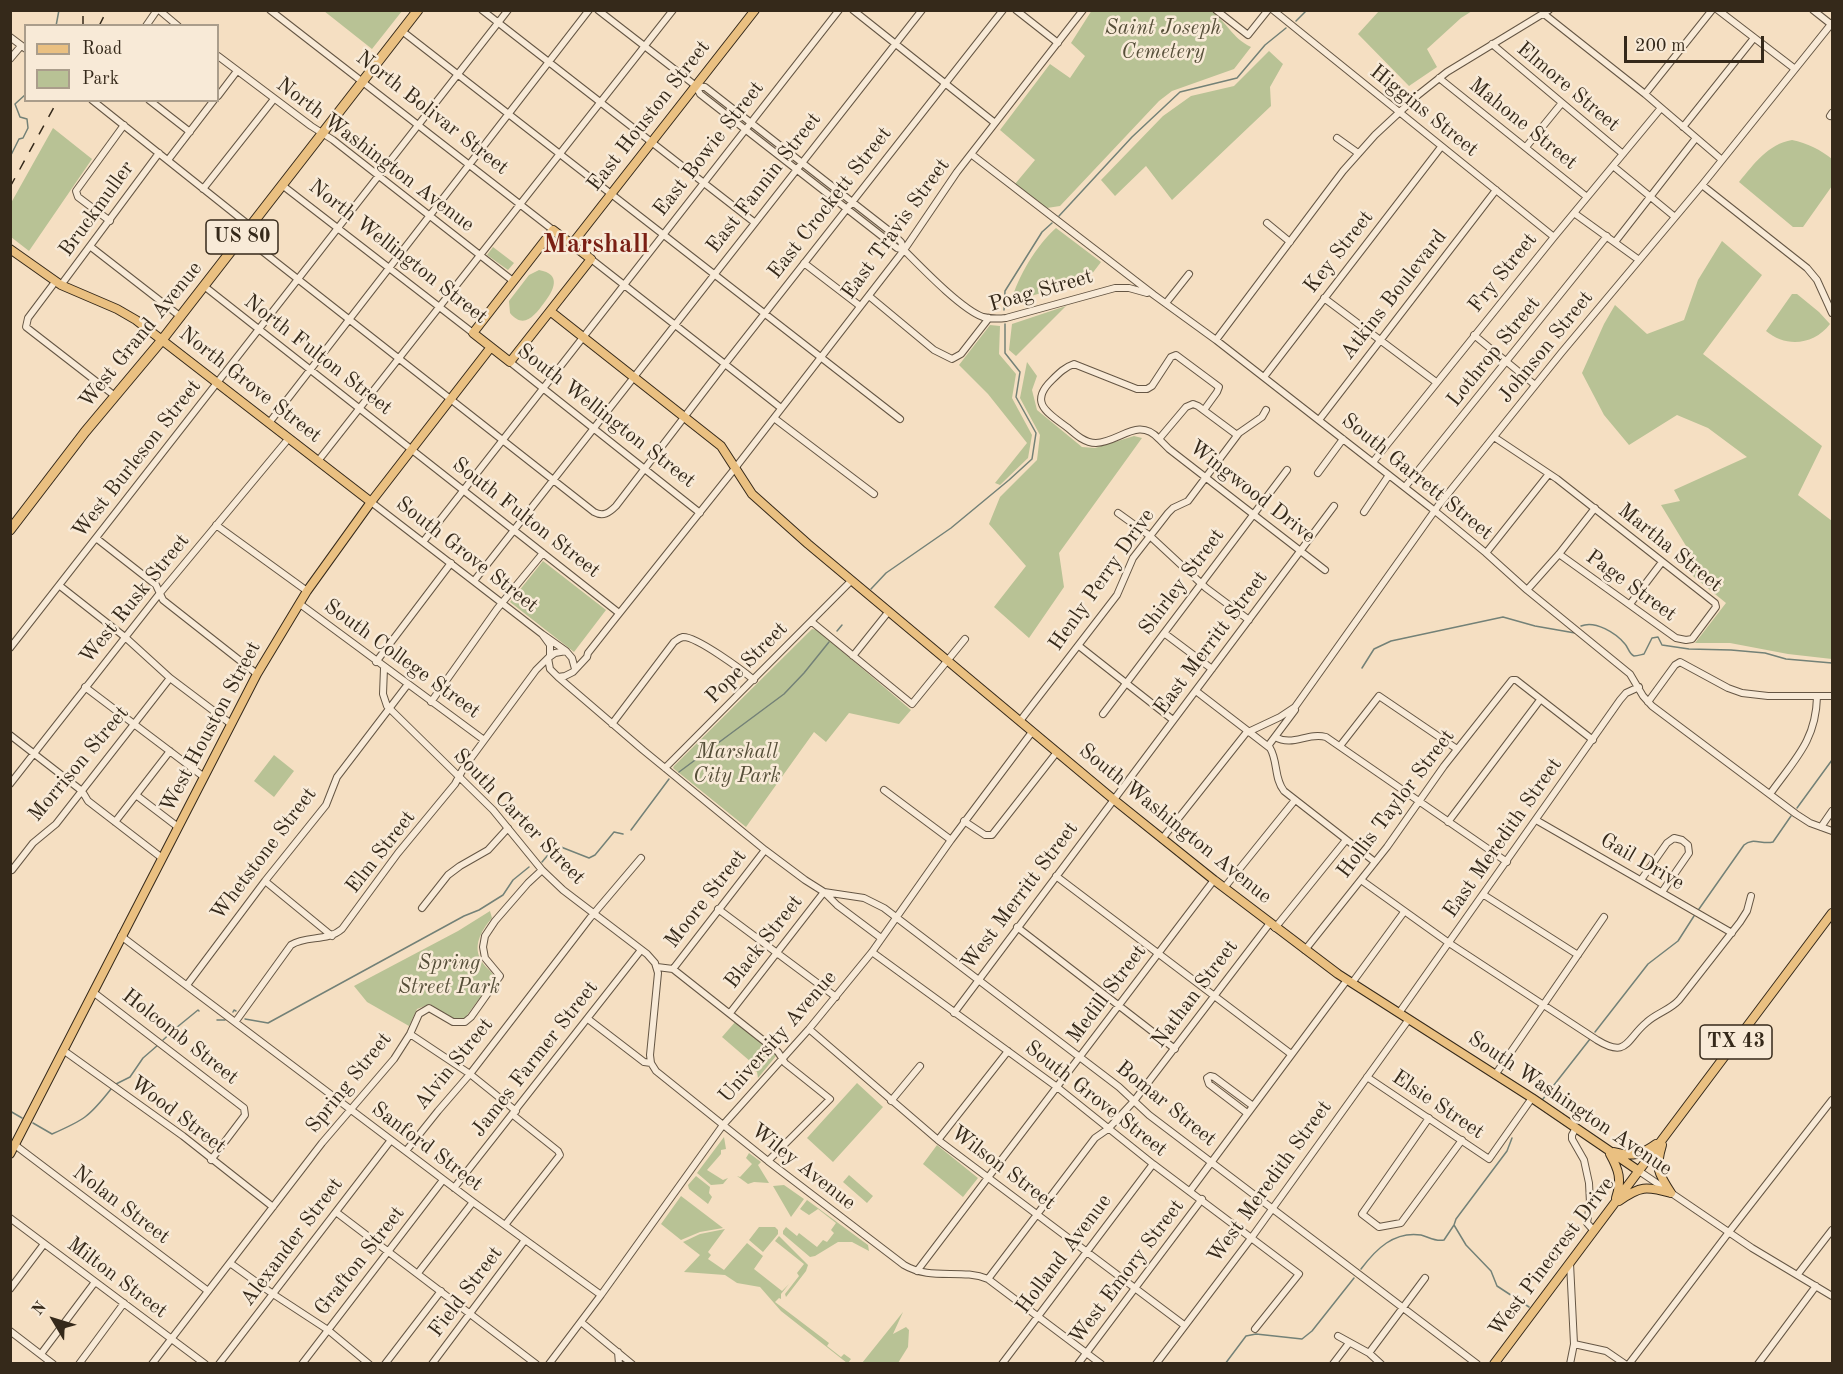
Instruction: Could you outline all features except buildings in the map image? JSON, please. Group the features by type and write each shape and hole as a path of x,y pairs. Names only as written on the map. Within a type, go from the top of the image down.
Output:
{"highway":[{"name":"US 80","path":"323,134 418,10"},
{"name":"West Grand Avenue","path":"10,530 79,440 181,317 323,134"}],"main road":[{"name":"East Houston Street","path":"572,244 755,10"},
{"name":"North Bolivar Street","path":"553,230 591,259"},
{"path":"473,333 553,230"},
{"name":"North Grove Street","path":"10,249 58,284 117,309 162,340 371,502"},
{"path":"510,362 591,259"},
{"name":"South Washington Avenue","path":"550,311 721,446 747,488 763,506 1032,732 1224,888 1349,981 1532,1098 1639,1171"},
{"name":"North Wellington Street","path":"473,333 491,347"},
{"name":"South Wellington Street","path":"491,347 510,362"},
{"name":"West Houston Street","path":"10,1154 257,674 307,591 371,502 491,347"},
{"name":"TX 43","path":"1639,1171 1833,914"},
{"path":"1607,1150 1638,1155 1664,1138"},
{"path":"1664,1138 1658,1168 1671,1193"},
{"path":"1607,1150 1620,1176 1619,1190 1613,1206"},
{"name":"West Pinecrest Drive","path":"1494,1364 1639,1171"},
{"path":"1613,1206 1632,1192 1643,1188 1671,1193"}],"street":[{"path":"148,24 158,10 176,24"},
{"name":"North Bolivar Street","path":"270,10 553,230"},
{"path":"482,10 754,222"},
{"name":"West Burleson Street","path":"10,648 508,10"},
{"path":"269,423 589,10"},
{"path":"598,10 696,86 700,94 897,248 904,250"},
{"path":"318,460 673,10"},
{"name":"East Bowie Street","path":"423,542 839,10"},
{"path":"853,10 995,123"},
{"name":"East Fannin Street","path":"474,581 922,10"},
{"name":"East Crockett Street","path":"553,479 594,512 606,514 616,506 684,416 1004,10"},
{"path":"1016,10 1058,43"},
{"name":"East Travis Street","path":"574,670 581,665 619,613 700,513 904,250 971,154 1083,10"},
{"path":"1216,10 1248,35 1268,10"},
{"name":"Higgins Street","path":"1273,10 1554,237"},
{"path":"1645,94 1712,10"},
{"path":"1718,10 1795,69"},
{"path":"1813,10 1832,24"},
{"path":"1216,340 1358,153 1398,112 1439,78 1546,12 1722,160"},
{"name":"Johnson Street","path":"1268,746 1435,511 1535,385 1702,185 1832,24"},
{"path":"402,31 900,418"},
{"path":"10,37 23,47 10,59"},
{"path":"1683,127 1754,38"},
{"name":"Elmore Street","path":"1492,44 1623,154"},
{"name":"North Washington Avenue","path":"219,57 513,281"},
{"path":"219,95 237,71"},
{"name":"Mahone Street","path":"1439,78 1587,197"},
{"path":"696,86 705,87 852,202 901,242 904,250 935,280 970,309 989,318"},
{"path":"204,189 274,99"},
{"path":"95,102 250,226"},
{"path":"152,102 190,132"},
{"path":"168,160 212,102"},
{"path":"1526,147 1561,104"},
{"name":"Fry Street","path":"1372,462 1661,108"},
{"path":"110,221 78,197 76,191 124,125"},
{"path":"1337,138 1358,153"},
{"path":"1615,242 1696,138"},
{"name":"Key Street","path":"1264,377 1441,147"},
{"name":"Bruckmuller","path":"115,396 30,331 26,324 28,318 91,247 159,153"},
{"name":"South Garrett Street","path":"971,154 1216,340 1435,511 1634,677 1648,702 1805,821 1833,831"},
{"path":"1613,166 1675,217"},
{"name":"North Wellington Street","path":"282,185 473,333"},
{"path":"1702,185 1807,268 1817,280 1833,313"},
{"name":"Atkins Boulevard","path":"1319,420 1496,190"},
{"path":"1574,213 1639,260"},
{"path":"1266,223 1290,242"},
{"path":"243,236 553,479"},
{"name":"Lothrop Street","path":"1405,487 1607,236"},
{"path":"91,247 181,317"},
{"path":"591,259 782,408"},
{"path":"804,263 860,306"},
{"path":"1167,303 1189,274"},
{"name":"North Fulton Street","path":"204,286 412,449"},
{"name":"Poag Street","path":"868,296 934,350 952,359 961,354 989,318 1006,318 1115,288 1133,288 1154,295"},
{"path":"1324,298 1436,382"},
{"path":"1474,335 1535,385"},
{"path":"1204,410 1218,387 1176,355 1172,357 1152,386 1147,389 1137,389 1077,364 1064,369 1041,393 1042,405 1049,414 1086,441 1101,442 1142,428 1150,431 1159,439 1188,405 1195,404 1237,435"},
{"name":"South Wellington Street","path":"510,362 700,513"},
{"name":"Henly Perry Drive","path":"1020,722 1117,595 1131,562 1170,510 1188,501 1237,435 1262,417 1266,410"},
{"path":"774,418 874,494"},
{"name":"Martha Street","path":"1494,437 1595,508 1716,605 1716,609 1694,637 1686,640"},
{"name":"West Rusk Street","path":"10,784 159,593 289,438"},
{"name":"Wingwood Drive","path":"1159,439 1325,570"},
{"path":"1318,473 1343,439"},
{"name":"South Fulton Street","path":"412,449 619,613"},
{"name":"Shirley Street","path":"1103,714 1287,470"},
{"path":"1364,512 1389,475"},
{"path":"1486,553 1548,475"},
{"name":"South Grove Street","path":"371,502 569,654"},
{"name":"East Merritt Street","path":"1113,799 1334,506"},
{"name":"Martha Street","path":"1527,590 1595,508"},
{"path":"1118,513 1150,536 1201,583 1248,620"},
{"path":"216,525 307,591"},
{"path":"96,538 156,585 163,600 257,674"},
{"path":"431,702 543,553"},
{"name":"Page Street","path":"1559,554 1673,637 1686,640"},
{"path":"1630,604 1662,562"},
{"path":"376,662 451,563"},
{"name":"Pope Street","path":"664,768 851,581"},
{"path":"60,586 125,637 170,678 231,723"},
{"name":"South College Street","path":"300,604 484,740"},
{"path":"853,656 889,611"},
{"path":"812,622 912,704 965,639"},
{"path":"1164,633 1212,669"},
{"name":"South Grove Street","path":"542,634 549,645 549,657"},
{"path":"612,723 674,642 680,638 690,639 722,656 754,680"},
{"path":"1079,646 1173,720"},
{"path":"552,671 549,657 557,652 580,656 588,653"},
{"path":"569,654 574,670 572,681 575,690"},
{"name":"Elm Street","path":"332,936 345,925 398,854 455,784 484,740 544,660 549,657"},
{"path":"1648,702 1675,665 1680,662 1728,688 1743,693 1768,696 1833,696"},
{"path":"384,668 383,694 385,704 389,708"},
{"path":"534,674 543,668 552,671 664,768 765,850 809,884 824,892 837,905 881,938"},
{"path":"558,676 565,676 574,670"},
{"name":"Morrison Street","path":"12,870 33,843 56,824 170,678"},
{"name":"Hollis Taylor Street","path":"1305,950 1375,862 1457,749 1514,680 1540,700"},
{"name":"Whetstone Street","path":"188,985 326,805 337,777 408,684"},
{"path":"85,687 204,777"},
{"name":"East Meredith Street","path":"1399,1013 1623,696 1639,687"},
{"path":"1196,691 1268,746 1275,759 1280,786 1375,862"},
{"path":"1340,746 1379,696 1457,749"},
{"path":"1770,794 1811,734 1816,718 1817,697"},
{"path":"1448,822 1540,700 1593,740"},
{"name":"Johnson Street","path":"1162,839 1248,731 1287,714 1299,702"},
{"name":"South Carter Street","path":"389,708 459,776 508,828 542,870 594,914 642,950 653,960 657,968"},
{"name":"University Avenue","path":"549,1364 601,1296 723,1125 809,1029 872,952 964,821 1032,732"},
{"path":"10,735 82,791 88,801 162,858"},
{"path":"1275,737 1289,742 1314,735 1323,736 1507,862"},
{"path":"115,822 170,751"},
{"path":"964,821 985,835 992,835 1057,752"},
{"path":"884,790 951,840"},
{"path":"136,795 178,827"},
{"name":"West Merritt Street","path":"954,1013 1113,799"},
{"path":"1224,888 1295,800"},
{"path":"1821,827 1833,811"},
{"name":"Gail Drive","path":"1536,820 1732,933"},
{"path":"422,908 448,875 488,850 508,828"},
{"path":"1641,880 1667,843 1674,838 1682,840 1688,845 1689,853 1662,892"},
{"name":"Nathan Street","path":"988,1279 1095,1137 1108,1129 1134,1101 1215,996 1346,840"},
{"name":"Moore Street","path":"673,969 765,850"},
{"name":"Alvin Street","path":"406,1151 641,858"},
{"name":"Spring Street","path":"152,1364 322,1143 394,1059 410,1034 419,1014 429,1008 457,1023 465,1022 471,1017 500,976 484,956 486,933 528,883 542,870"},
{"path":"1056,876 1291,1054"},
{"name":"Medill Street","path":"917,1271 1214,880"},
{"path":"1361,880 1449,943 1602,1044 1617,1048 1625,1047 1647,1021 1672,1007 1679,1000 1744,916 1751,896"},
{"path":"266,881 332,936"},
{"name":"Bomar Street","path":"824,892 864,898 879,905 1119,1087 1149,1115 1477,1364"},
{"name":"Black Street","path":"730,1013 824,892"},
{"path":"1484,895 1578,955"},
{"path":"718,909 836,997"},
{"name":"West Emory Street","path":"1190,1191 1291,1054 1404,912"},
{"path":"1495,1075 1604,917"},
{"path":"1017,927 1175,1049"},
{"name":"Sanford Street","path":"121,936 443,1180 601,1296"},
{"path":"236,1022 291,945 300,941 332,936"},
{"name":"James Farmer Street","path":"454,1188 642,950"},
{"name":"South Grove Street","path":"872,952 1057,1087 1153,1164 1299,1274 1255,1329"},
{"path":"657,968 673,969 778,1052 785,1063 830,1100 768,1161"},
{"name":"Moore Street","path":"651,1063 657,968"},
{"name":"Holcomb Street","path":"93,992 245,1110 245,1115 211,1160"},
{"name":"Wiley Avenue","path":"588,1019 644,1062 651,1063 658,1072 768,1161 899,1261 917,1271"},
{"name":"West Meredith Street","path":"1156,1364 1252,1237 1409,1019"},
{"name":"Wilson Street","path":"809,1029 938,1140 1184,1325"},
{"path":"410,1034 470,1074 560,1155 505,1225"},
{"name":"Wood Street","path":"63,1050 178,1133 273,1207"},
{"path":"938,1140 1008,1051"},
{"path":"891,1101 920,1066"},
{"path":"1247,1113 1209,1084 1207,1078 1214,1077 1253,1106"},
{"name":"Elsie Street","path":"1367,1077 1489,1159 1532,1098"},
{"path":"1574,1344 1606,1351 1627,1364 1833,1100"},
{"path":"1430,1118 1362,1214 1379,1227 1401,1223 1462,1140"},
{"path":"1576,1128 1572,1139 1584,1160 1590,1190 1587,1223 1594,1231"},
{"name":"Alexander Street","path":"219,1364 391,1140"},
{"name":"Nolan Street","path":"15,1145 208,1292"},
{"name":"Holland Avenue","path":"1002,1364 1153,1164"},
{"name":"South Washington Avenue","path":"1639,1171 1728,1232 1833,1296"},
{"name":"Grafton Street","path":"302,1364 443,1180"},
{"name":"West Emory Street","path":"1078,1364 1202,1199"},
{"path":"418,1273 473,1202"},
{"path":"336,1212 536,1364"},
{"name":"Milton Street","path":"10,1218 205,1364"},
{"path":"1798,1274 1833,1230"},
{"name":"Field Street","path":"432,1364 525,1240"},
{"path":"10,1289 44,1244"},
{"path":"230,1263 328,1330 369,1364"},
{"path":"1570,1263 1574,1344 1570,1364"},
{"path":"917,1271 939,1275 976,1275 988,1279 1101,1364"},
{"path":"1369,1353 1425,1278"},
{"path":"41,1354 95,1282"},
{"path":"1758,1364 1816,1287"},
{"path":"385,1364 441,1291"},
{"path":"79,1364 124,1303"},
{"path":"581,1322 632,1364"},
{"path":"10,1331 53,1364"},
{"path":"1338,1336 1369,1353 1381,1364"},
{"path":"1333,1364 1349,1343"},
{"path":"618,1352 619,1364"}],"green space":[{"name":"Saint Joseph Cemetery","path":"1092,10 1211,11 1239,39 1251,47 1234,69 1172,91 1159,101 1060,206 1047,208 1015,184 1035,160 1000,130 1050,64 1070,78 1085,56 1071,43"},
{"path":"324,11 402,11 372,49"},
{"path":"1379,11 1472,11 1427,49 1437,67 1409,86 1358,34"},
{"path":"1269,51 1283,64 1270,87 1271,106 1172,200 1146,166 1115,196 1101,180 1163,116 1191,96 1234,86"},
{"path":"53,128 92,159 29,251 11,237 11,203"},
{"path":"1792,140 1814,147 1832,159 1832,186 1803,227 1793,227 1739,182 1769,150"},
{"path":"1056,228 1101,262 1088,279 1011,302 1018,282 1029,262"},
{"path":"1722,241 1762,275 1703,354 1822,446 1798,495 1832,521 1832,659 1788,654 1730,643 1695,643 1726,603 1688,572 1694,559 1661,505 1680,501 1674,490 1747,457 1708,428 1677,415 1629,445 1604,415 1582,373 1615,305 1647,334 1684,320 1698,280"},
{"path":"493,247 514,263 508,270 487,255"},
{"path":"539,270 551,275 553,279 553,288 548,298 529,319 515,318 510,313 509,301 529,275"},
{"path":"1792,294 1797,294 1830,324 1808,340 1791,342 1766,331"},
{"path":"1066,306 1016,356 1009,350 1012,324"},
{"path":"990,325 1000,326 999,354 1016,374 1012,398 1032,435 1028,458 1000,485 995,483 1027,443 988,394 959,365"},
{"path":"1027,362 1037,376 1032,390 1037,410 1082,447 1095,448 1134,436 1142,438 1059,553 1064,587 1029,638 994,607 1026,566 989,524 1000,497 1037,460 1040,435 1020,398"},
{"path":"543,561 606,610 574,652 510,602"},
{"name":"Marshall City Park","path":"812,629 817,630 911,710 899,724 849,713 826,742 814,732 746,827 673,768"},
{"path":"274,755 294,771 274,797 254,781"},
{"name":"Spring Street Park","path":"490,911 492,918 482,931 478,942 478,953 481,961 495,977 465,1018 454,1019 430,1004 417,1009 409,1026 367,1002 354,986 458,931"},
{"path":"736,1021 775,1053 776,1056 758,1078 757,1072 750,1068 751,1062 722,1037"},
{"path":"857,1083 883,1107 833,1162 807,1138"},
{"path":"724,1137 726,1149 721,1150 721,1154 707,1170 723,1180 728,1178 723,1184 711,1185 697,1173"},
{"path":"937,1145 978,1178 963,1197 923,1164"},
{"path":"749,1153 761,1162 758,1165 769,1183 748,1184 737,1176 740,1177 752,1164 746,1158"},
{"path":"849,1175 873,1196 867,1203 843,1182"},
{"path":"696,1176 710,1187 709,1193 712,1197 708,1204 689,1189 688,1185"},
{"path":"784,1185 804,1199 791,1217 773,1186"},
{"path":"681,1196 723,1228 700,1232 681,1240 661,1224"},
{"path":"807,1200 868,1245 869,1251 852,1242 838,1242 810,1257 783,1234 786,1227 797,1236 799,1233 817,1247 823,1240 827,1242 834,1233 831,1230 836,1223 818,1209 809,1215 800,1209"},
{"path":"759,1227 775,1227 778,1230 778,1234 763,1252 749,1240"},
{"path":"725,1229 708,1252 711,1255 708,1259 724,1270 747,1243 763,1256 754,1269 782,1291 789,1284 781,1294 781,1299 775,1302 829,1343 827,1346 841,1357 844,1354 851,1359 848,1363 781,1311 760,1287 737,1283 725,1275 684,1272 700,1255 683,1242 700,1234"},
{"path":"779,1236 808,1265 786,1297 785,1294 799,1276 797,1273 804,1264 775,1241"},
{"path":"903,1312 893,1334 906,1327 909,1330 908,1347 898,1363 862,1363"}],"waterway":[{"path":"56,24 59,10"},
{"path":"1296,21 1307,10"},
{"path":"1059,216 1132,137 1180,92 1237,78 1265,45 1286,28"},
{"path":"10,157 19,139 23,138 28,128 27,119 20,117 15,104 24,96"},
{"path":"1004,310 1005,291 1042,232 1052,223"},
{"path":"871,589 886,573 951,528 1032,459 1036,433 1016,397 1020,372 1005,353 1005,324"},
{"path":"1362,668 1374,649 1391,641 1503,617 1535,626 1575,633"},
{"path":"837,631 842,625"},
{"path":"1581,626 1599,626 1611,632 1626,645 1634,656 1644,654 1652,638 1658,637 1662,645 1689,649 1765,653 1786,659 1832,663"},
{"path":"679,772 784,694 829,642"},
{"path":"1797,808 1832,760"},
{"path":"631,830 669,779"},
{"path":"1699,909 1744,845 1754,841 1773,842 1791,816"},
{"path":"542,862 553,849 561,847 589,858 595,855 614,832 623,834"},
{"path":"245,1019 268,1023 479,910 503,895 513,880 529,867"},
{"path":"1595,1032 1648,964 1678,941 1694,916"},
{"path":"163,1040 199,1011"},
{"path":"233,1012 236,1011"},
{"path":"217,1020 225,1020"},
{"path":"1543,1099 1590,1039"},
{"path":"116,1084 130,1077 143,1058 158,1045"},
{"path":"33,1123 52,1134 85,1117 111,1089"},
{"path":"10,1111 22,1118"},
{"path":"1512,1138 1507,1151 1456,1219 1454,1225 1466,1245 1491,1271 1497,1286 1529,1307"},
{"path":"1361,1269 1379,1248 1394,1239 1411,1234 1444,1240 1454,1225"},
{"path":"1225,1364 1246,1336 1256,1334 1302,1339 1312,1331 1354,1278"}],"railway":[{"path":"83,10 83,24"},
{"path":"100,24 107,10"},
{"path":"10,187 57,102"}],"district":[{"name":"Marshall","path":"596,245"}]}
